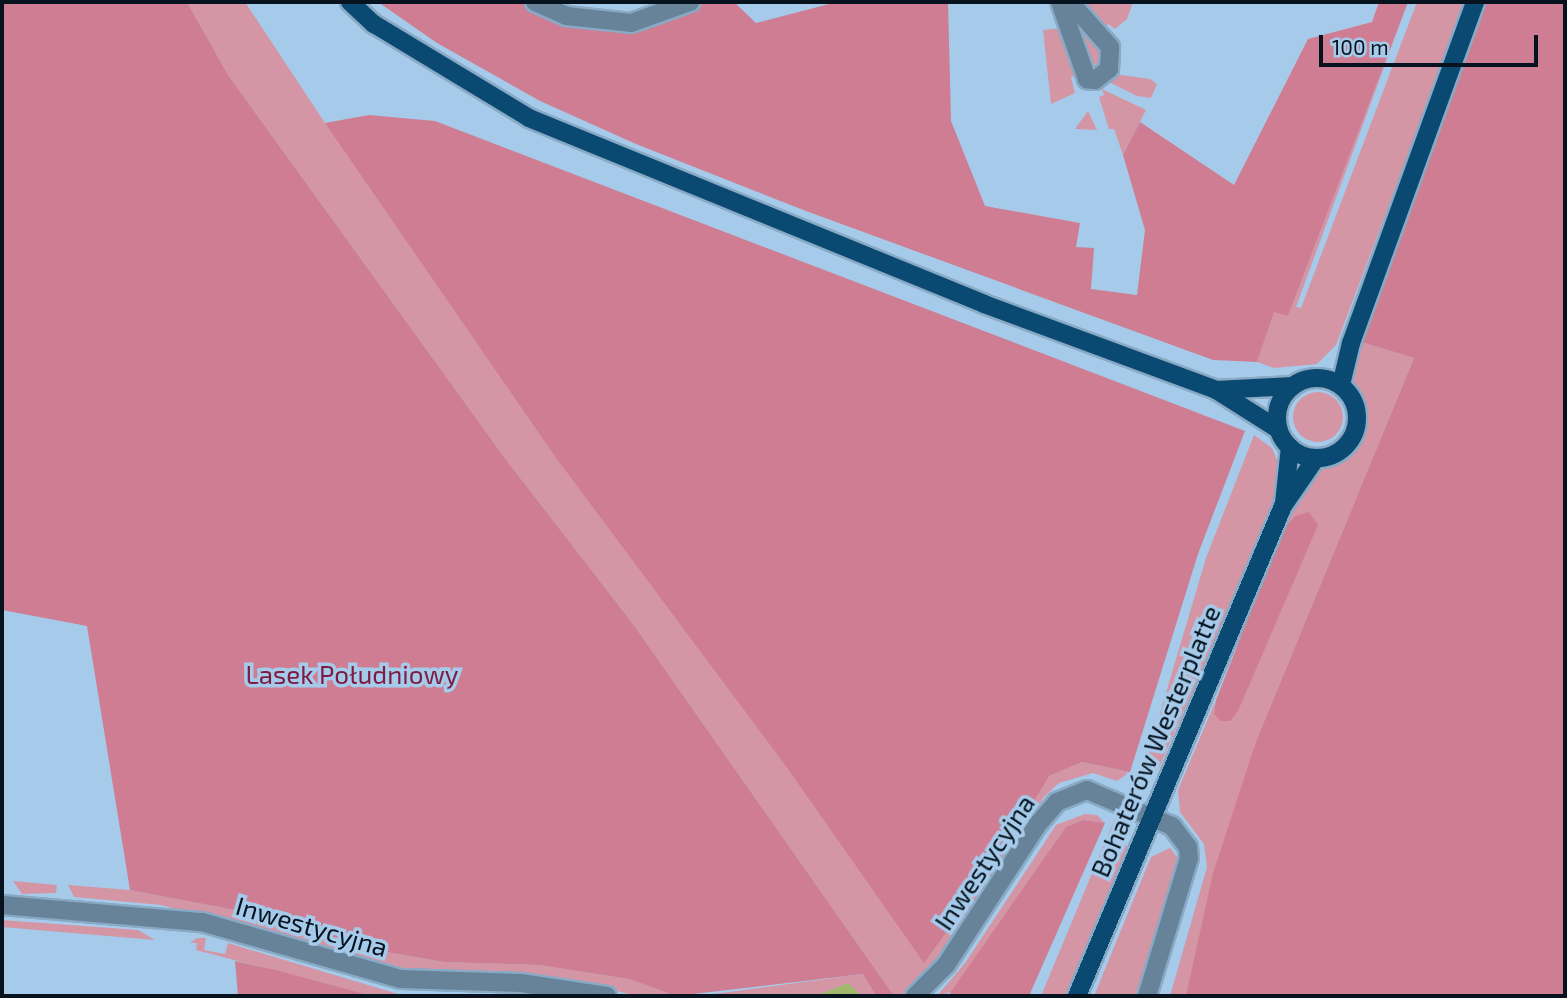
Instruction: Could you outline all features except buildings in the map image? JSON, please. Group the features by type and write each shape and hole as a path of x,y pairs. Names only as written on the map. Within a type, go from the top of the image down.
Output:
{"main road":[{"path":"350,2 374,24 529,118 984,304 1216,390 1276,428 1290,447 1316,458 1341,450 1356,430 1356,405 1333,381 1305,379 1293,386 1277,411 1276,428"},
{"path":"1333,381 1351,343 1475,2"},
{"path":"1216,390 1293,386"},
{"name":"Bohaterów Westerplatte","path":"1283,506 1290,447"},
{"name":"Bohaterów Westerplatte","path":"1077,996 1283,506 1316,458"}],"street":[{"path":"535,2 566,16 631,23 690,2"},
{"path":"1060,2 1087,79 1095,80 1109,69 1110,47 1070,2"},
{"name":"Inwestycyjna","path":"915,996 946,965 1057,802 1087,790 1151,816 1181,834 1189,858 1147,996"},
{"name":"Inwestycyjna","path":"2,905 202,922 401,979 521,983 607,996"}],"shaded area":[{"path":"187,2 245,2 325,123 1036,792 1049,776 1082,762 1130,772 1117,781 1093,773 1059,783 1044,797 955,937 919,982 900,996 894,996 633,624 504,457 228,75"},
{"path":"1079,2 1133,2 1127,19 1115,29 1108,24 1105,28"},
{"path":"1408,2 1296,307 1301,308 1417,2 1466,2 1336,345 1317,364 1274,368 1257,362 1274,311 1288,316"},
{"path":"1068,11 1102,44 1097,65 1089,64"},
{"path":"1063,28 1080,74 1071,77 1075,93 1051,104 1043,30"},
{"path":"1114,74 1150,79 1157,84 1151,98 1137,96 1107,81"},
{"path":"1102,89 1146,110 1123,155 1114,129 1109,129 1099,97 1104,95"},
{"path":"1088,111 1097,130 1075,129"},
{"path":"1358,341 1414,358 1257,739 1194,996 1170,996 1207,867 1204,844 1180,812 1178,790 1216,700 1214,714 1238,711 1295,516 1283,529 1294,506 1321,469 1350,456 1364,438 1367,414 1354,382"},
{"path":"1318,392 1336,399 1343,417 1336,435 1318,442 1300,435 1293,417 1300,399"},
{"path":"1254,435 1272,448 1277,460 1275,502 1159,768 1143,783 1132,785 1147,757 1206,558"},
{"path":"1085,814 1097,815 1105,823 1083,820 1066,827 954,991 937,996 965,963 1056,825"},
{"path":"1115,818 1124,825 1127,848 1066,996 1041,996"},
{"path":"1170,848 1179,860 1140,996 1094,996 1151,857"},
{"path":"13,881 57,885 56,893 22,894"},
{"path":"68,885 130,890 287,920 340,944 444,962 539,965 629,979 676,996 637,996 580,982 511,973 399,970 161,905 74,897"},
{"path":"2,920 138,930 155,940 2,927"},
{"path":"197,938 206,938 204,950 225,954 228,943 398,994 499,996 372,996 196,950 197,943 190,943"},
{"path":"863,974 876,996 862,996 846,984 815,996 699,996"},
{"path":"846,984 862,996 815,996"}],"green space":[{"name":"Lasek Południowy","path":"2,2 187,2 228,75 504,457 633,624 894,996 876,996 863,974 676,996 629,979 539,965 444,962 340,944 287,920 130,890 87,626 2,610"},
{"path":"378,2 524,2 539,12 667,19 701,2 734,2 756,23 837,2 948,2 951,121 985,206 1080,223 1076,247 1094,248 1091,289 1137,295 1145,230 1123,155 1140,122 1234,185 1308,39 1372,22 1379,2 1408,2 1288,316 1274,312 1257,362 1213,360 806,211 636,144 540,101 437,43"},
{"path":"1483,2 1565,2 1565,996 1186,996 1213,873 1257,739 1414,358 1358,341"},
{"path":"369,115 435,121 1245,431 1198,554 1130,772 1082,762 1049,776 998,861 924,963 788,769 554,455 325,123"},
{"path":"1309,512 1318,525 1238,711 1230,721 1221,721 1214,714 1216,700 1283,529 1295,516"},
{"path":"1083,820 1105,823 1029,996 948,996 1066,827"},
{"path":"235,961 279,971 372,996 238,996"}]}
